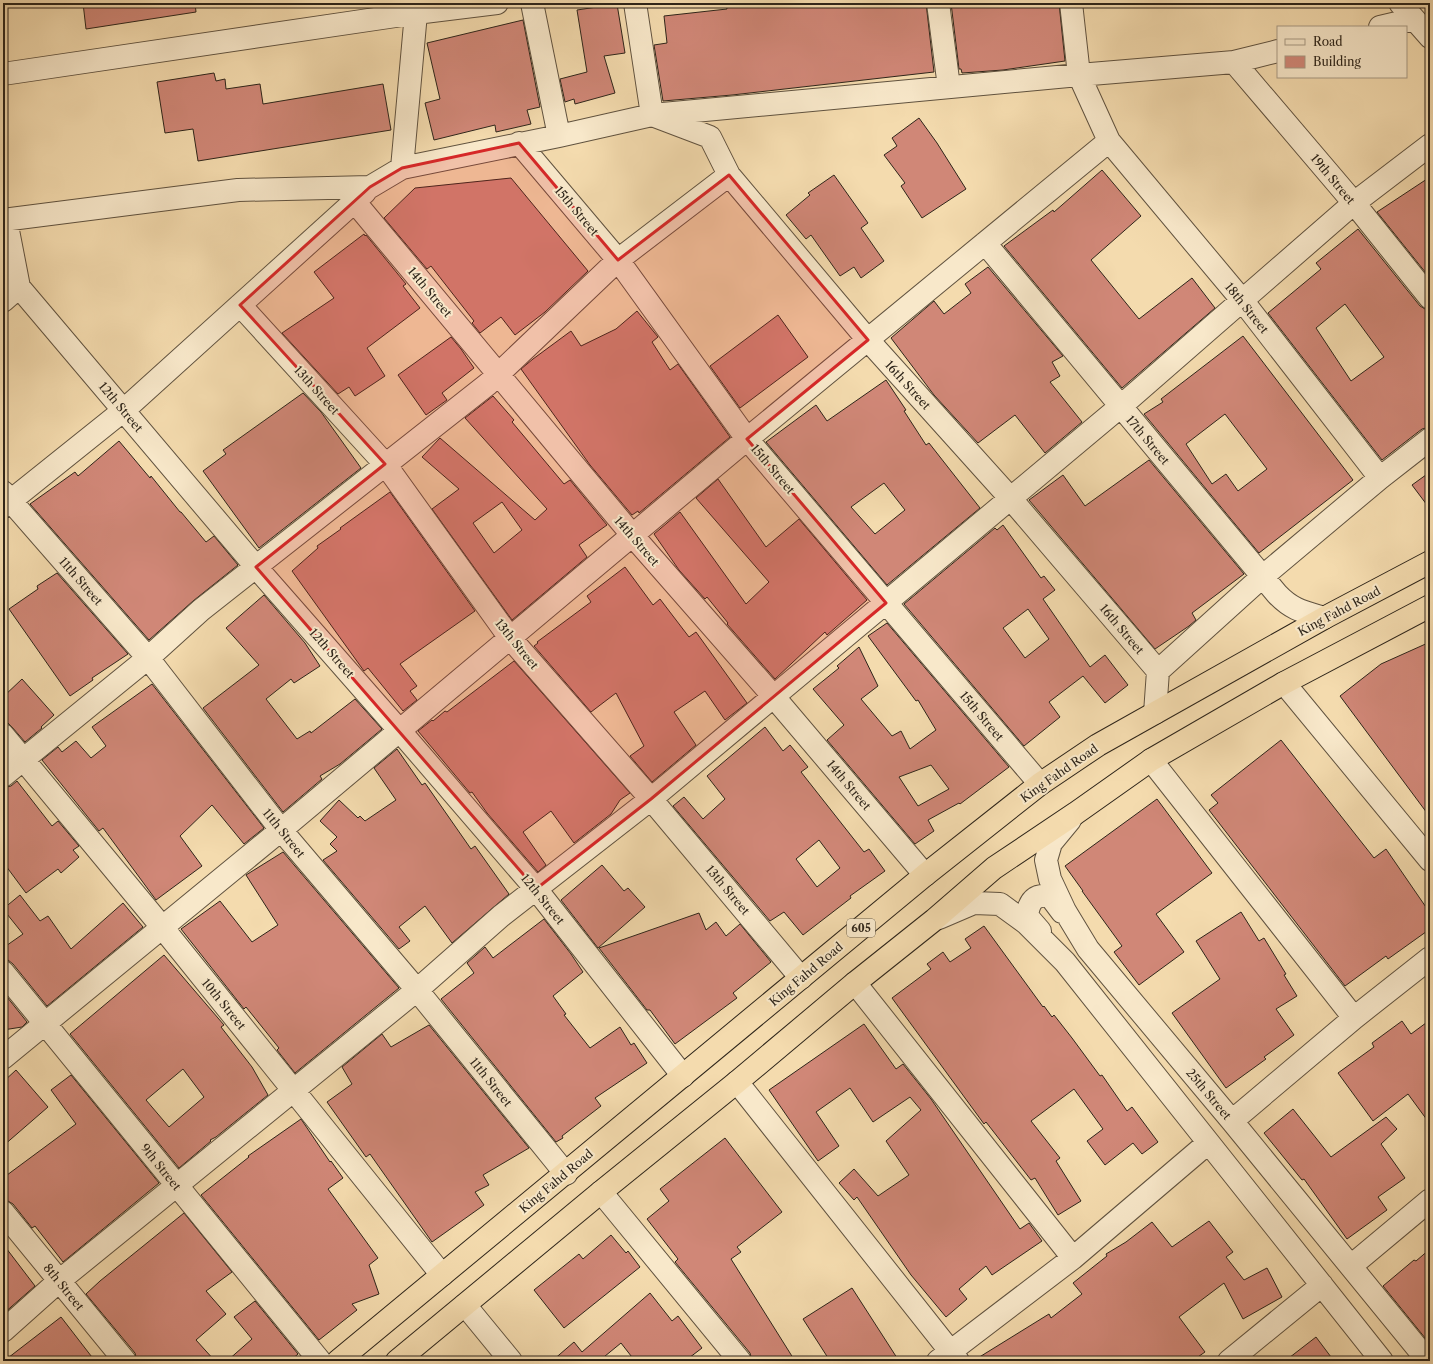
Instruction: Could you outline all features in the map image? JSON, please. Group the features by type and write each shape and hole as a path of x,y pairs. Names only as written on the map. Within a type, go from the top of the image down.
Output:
{"highway":[{"name":"King Fahd Road","path":"338,1361 566,1174 925,875 1040,784 1098,744 1324,618 1430,562"},
{"path":"397,1361 855,983 934,920 994,868 1151,760 1284,683 1430,606"}],"street":[{"path":"3,74 415,8 497,3"},
{"path":"532,3 559,136"},
{"path":"635,3 652,115"},
{"path":"938,3 949,87"},
{"name":"18th Street","path":"1071,3 1079,75 1109,141 1242,300 1380,478"},
{"path":"402,168 415,8"},
{"path":"1382,26 1407,11 1430,37"},
{"path":"6,500 124,410 370,187 402,168 559,136 652,115 1234,62 1277,51"},
{"name":"19th Street","path":"1234,62 1354,203 1430,298"},
{"name":"16th Street","path":"652,115 710,137 729,175 868,340 1011,499 1158,671"},
{"path":"3,1058 281,830 747,439 1109,141"},
{"name":"15th Street","path":"519,143 618,260 747,439 1040,784"},
{"path":"3,1331 59,1281 417,990 501,916 651,799 774,697 1121,406 1354,203 1430,145"},
{"path":"3,776 148,658 201,610 488,384 618,260 729,175"},
{"path":"4,220 238,190 370,187"},
{"name":"14th Street","path":"354,201 633,536 774,697 925,875"},
{"name":"12th Street","path":"4,220 11,294 124,410 256,567 536,889 683,1076"},
{"name":"17th Street","path":"985,243 1262,577 1287,604 1298,610 1324,618"},
{"name":"13th Street","path":"240,305 385,464 510,638 651,799 801,978"},
{"path":"1155,713 1158,671 1262,577 1380,478 1430,439"},
{"name":"11th Street","path":"6,500 148,658 281,830 417,990 566,1174"},
{"path":"1284,683 1430,860"},
{"name":"10th Street","path":"3,735 162,927 442,1275"},
{"path":"1151,760 1354,1018"},
{"name":"25th Street","path":"1076,813 1051,844 1046,860 1050,879 1065,911 1088,949 1232,1121 1428,1361"},
{"path":"1065,962 1054,944 1037,929 1027,916 1028,907 1041,895 1050,896 1088,949"},
{"path":"934,920 974,903 1000,904 1026,923 1065,962 1382,1361"},
{"path":"1232,1121 1354,1018 1430,958"},
{"name":"9th Street","path":"3,972 320,1361"},
{"path":"855,983 1073,1258"},
{"path":"736,1082 949,1358 1073,1258 1208,1143"},
{"path":"601,1192 740,1361"},
{"path":"1351,1266 1430,1200"},
{"name":"8th Street","path":"3,1212 125,1361"},
{"path":"1229,1361 1322,1285"},
{"path":"465,1305 511,1361"}],"highlighted area":[{"path":"519,143 618,260 729,175 868,340 747,439 886,603 651,799 536,889 256,567 385,464 240,305 370,187 402,168"}],"building":[{"path":"83,3 195,3 196,12 86,29"},
{"path":"726,3 926,3 934,72 732,95 663,101 654,45 667,43 664,16 727,9"},
{"path":"951,3 1059,3 1065,61 1003,70 962,73 961,69 959,69"},
{"path":"617,4 625,53 604,56 615,93 575,104 574,99 565,102 560,79 587,72 577,10"},
{"path":"523,20 540,107 527,110 531,124 496,132 495,125 434,140 425,103 440,99 427,43"},
{"path":"214,73 216,81 225,79 226,89 260,84 263,104 383,84 391,130 198,161 193,129 165,133 157,82"},
{"path":"919,118 937,143 966,189 922,218 901,186 905,183 884,155 897,146 892,138"},
{"path":"1102,170 1141,216 1091,260 1139,319 1192,278 1215,308 1122,388 1004,246 1053,210 1054,212"},
{"path":"834,175 868,223 861,228 884,261 861,278 854,267 840,276 811,235 806,239 786,215 810,195 808,193"},
{"path":"1430,177 1430,278 1377,212"},
{"path":"511,178 588,271 545,312 515,335 501,317 480,333 472,323 474,321 431,266 427,269 384,218 415,188"},
{"path":"1358,229 1420,306 1430,310 1430,427 1422,429 1382,460 1268,313 1321,269 1316,263","holes":["1345,304 1384,357 1351,381 1316,328"]},
{"path":"364,234 406,284 403,286 420,308 367,348 385,376 355,396 349,387 338,394 282,333 334,298 314,272"},
{"path":"988,267 1063,356 1052,362 1060,376 1050,382 1082,422 1045,453 1015,415 978,443 934,395 891,338 934,301 944,314 971,293 965,284"},
{"path":"637,311 658,337 652,342 670,370 678,364 730,437 639,513 638,511 632,515 590,465 521,369 571,331 581,346 616,329"},
{"path":"778,315 808,357 740,408 710,366"},
{"path":"1243,336 1353,480 1259,553 1144,414 1163,402 1161,399","holes":["1225,414 1267,469 1238,491 1226,474 1212,484 1186,444"]},
{"path":"451,337 474,368 442,393 447,400 426,415 398,375"},
{"path":"886,380 906,410 904,411 926,445 929,443 980,508 887,585 766,442 816,405 827,421","holes":["884,483 905,510 875,534 851,507"]},
{"path":"303,393 321,412 361,468 259,548 203,471 226,454 223,450"},
{"path":"493,396 514,420 512,422 564,484 570,480 607,525 579,545 587,557 512,620 432,509 459,489 422,457 440,438 535,520 547,509 465,418","holes":["502,502 522,530 494,553 473,523"]},
{"path":"119,441 150,478 151,476 206,542 214,536 238,565 193,601 149,640 30,504 75,472 78,476"},
{"path":"1149,460 1244,574 1192,613 1196,620 1189,626 1155,649 1029,500 1063,475 1085,506"},
{"path":"1430,472 1430,509 1412,485"},
{"path":"718,479 766,547 799,519 867,600 827,635 825,632 775,679 727,624 728,623 707,597 705,599 679,570 654,534 680,512 746,604 769,582 696,498"},
{"path":"390,492 475,611 400,664 417,686 410,691 417,700 403,711 368,668 364,671 292,571 318,548 317,546"},
{"path":"1003,525 1041,578 1044,576 1055,590 1043,599 1090,667 1105,655 1128,685 1105,703 1083,676 1049,702 1060,717 1024,746 904,604 995,528 997,530","holes":["1028,609 1049,639 1025,658 1003,628"]},
{"path":"625,567 653,605 660,599 689,637 696,632 747,703 725,720 705,691 674,712 696,745 652,782 630,756 644,746 616,693 591,712 534,646 538,643 537,642 591,602 587,596"},
{"path":"57,573 128,654 92,678 93,680 70,696 9,609 38,589 37,586"},
{"path":"264,595 305,643 320,666 294,683 291,679 266,699 297,739 310,731 311,733 355,699 382,729 340,764 320,776 322,779 283,812 203,708 259,665 226,628"},
{"path":"887,623 1009,767 960,804 959,803 928,820 934,831 915,844 827,740 844,725 813,689 839,668 837,666 859,647 878,686 861,699 892,736 901,731 910,749 936,730 918,700 916,701 868,636","holes":["931,765 949,789 918,806 899,777"]},
{"path":"1430,642 1430,817 1340,696 1381,664"},
{"path":"514,661 630,793 620,800 611,814 574,843 551,811 523,832 546,865 538,872 487,813 472,792 470,793 418,731 445,711 447,712"},
{"path":"22,679 54,715 41,727 42,728 25,742 8,723 3,723 3,697"},
{"path":"152,684 264,828 244,844 212,805 180,836 202,866 156,900 103,828 99,831 42,760 58,747 62,752 76,741 91,758 106,746 92,727"},
{"path":"765,727 783,751 790,745 808,767 801,772 864,852 869,849 885,871 850,896 851,898 803,935 784,912 770,921 673,806 684,797 703,819 725,799 707,776","holes":["819,840 840,868 817,887 796,859"]},
{"path":"1281,740 1374,858 1386,849 1430,913 1430,929 1388,959 1386,956 1345,986 1209,810 1218,803 1211,795"},
{"path":"397,749 422,785 425,783 471,849 475,846 509,894 452,943 425,906 399,927 410,941 399,949 323,860 337,851 330,844 337,837 320,821 339,800 358,818 360,816 365,821 396,800 374,768"},
{"path":"17,781 52,826 58,821 79,846 73,850 79,857 61,873 58,869 26,893 3,862 3,788 11,786"},
{"path":"1157,799 1212,873 1156,914 1184,952 1139,985 1114,952 1122,946 1065,866"},
{"path":"283,852 399,988 295,1073 277,1050 279,1048 246,1007 244,1009 181,929 220,901 252,942 278,925 246,875"},
{"path":"602,865 624,891 628,888 645,907 598,948 561,900"},
{"path":"20,895 40,921 48,916 71,949 123,903 143,927 47,1006 13,964 8,960 3,960 3,948 23,934 3,909"},
{"path":"1241,912 1259,941 1264,938 1286,974 1284,975 1297,996 1276,1009 1294,1035 1264,1057 1266,1059 1226,1088 1172,1013 1220,979 1196,941"},
{"path":"699,913 706,930 716,922 726,936 740,924 771,962 733,993 737,998 675,1044 650,1010 647,1010 599,948"},
{"path":"544,919 583,972 553,996 566,1014 564,1015 590,1048 620,1027 631,1045 634,1043 647,1063 595,1098 601,1106 562,1136 563,1138 556,1142 441,999 474,973 467,963 485,947 493,958"},
{"path":"984,926 1043,1007 1044,1006 1052,1017 1054,1015 1100,1076 1102,1075 1127,1111 1132,1107 1158,1142 1142,1154 1133,1143 1105,1165 1087,1141 1103,1129 1074,1089 1031,1121 1060,1158 1056,1161 1081,1201 1058,1215 1035,1178 1031,1180 986,1122 984,1124 892,998 931,969 927,964 943,952 950,962 971,948 965,939"},
{"path":"164,955 224,1025 221,1027 252,1067 268,1095 216,1137 210,1140 211,1141 179,1168 70,1034","holes":["183,1069 204,1097 169,1127 146,1100"]},
{"path":"3,992 27,1022 22,1027 3,1030"},
{"path":"1430,1020 1430,1124 1408,1094 1373,1121 1338,1073 1374,1047 1372,1043 1402,1021 1411,1034"},
{"path":"864,1024 896,1069 903,1064 931,1099 1020,1229 1029,1223 1042,1241 992,1275 986,1266 959,1289 967,1299 946,1317 911,1275 857,1197 854,1200 839,1183 854,1169 878,1196 909,1175 886,1141 921,1110 910,1097 873,1122 850,1088 816,1112 839,1146 818,1161 769,1090"},
{"path":"429,1025 529,1148 483,1175 489,1185 475,1192 484,1205 432,1242 370,1154 366,1157 327,1102 352,1084 342,1067 382,1034 391,1047"},
{"path":"16,1070 48,1107 3,1146 3,1082"},
{"path":"71,1075 159,1183 63,1262 35,1226 32,1228 13,1204 3,1198 3,1178 76,1124 51,1090"},
{"path":"1293,1109 1331,1157 1386,1117 1397,1129 1381,1144 1405,1178 1378,1197 1387,1210 1347,1239 1304,1179 1302,1180 1264,1133"},
{"path":"301,1119 330,1162 331,1161 343,1178 328,1189 378,1258 369,1265 379,1294 352,1304 357,1310 319,1340 201,1195 249,1157 248,1156"},
{"path":"725,1138 782,1212 737,1247 741,1252 731,1259 795,1361 752,1361 750,1353 675,1262 678,1259 647,1219 669,1201 660,1189"},
{"path":"184,1213 232,1272 206,1291 226,1314 196,1340 215,1361 137,1361 135,1353 86,1294"},
{"path":"1209,1221 1233,1252 1226,1257 1244,1280 1267,1268 1282,1297 1243,1319 1224,1283 1179,1317 1205,1352 1192,1361 973,1361 1049,1314 1051,1318 1082,1294 1073,1283 1107,1256 1106,1254 1126,1242 1152,1222 1172,1247"},
{"path":"611,1235 626,1253 628,1251 640,1267 564,1328 534,1290 579,1254 583,1259"},
{"path":"3,1244 35,1286 3,1314"},
{"path":"1430,1249 1430,1344 1383,1286 1414,1260 1416,1261"},
{"path":"852,1288 899,1361 830,1361 803,1319"},
{"path":"650,1293 672,1321 678,1316 702,1348 685,1361 635,1361 621,1343 599,1361 552,1361 574,1342 582,1352"},
{"path":"255,1301 298,1354 290,1361 227,1361 252,1339 234,1317"},
{"path":"61,1317 95,1361 4,1361"},
{"path":"1316,1337 1334,1361 1285,1361"}]}
